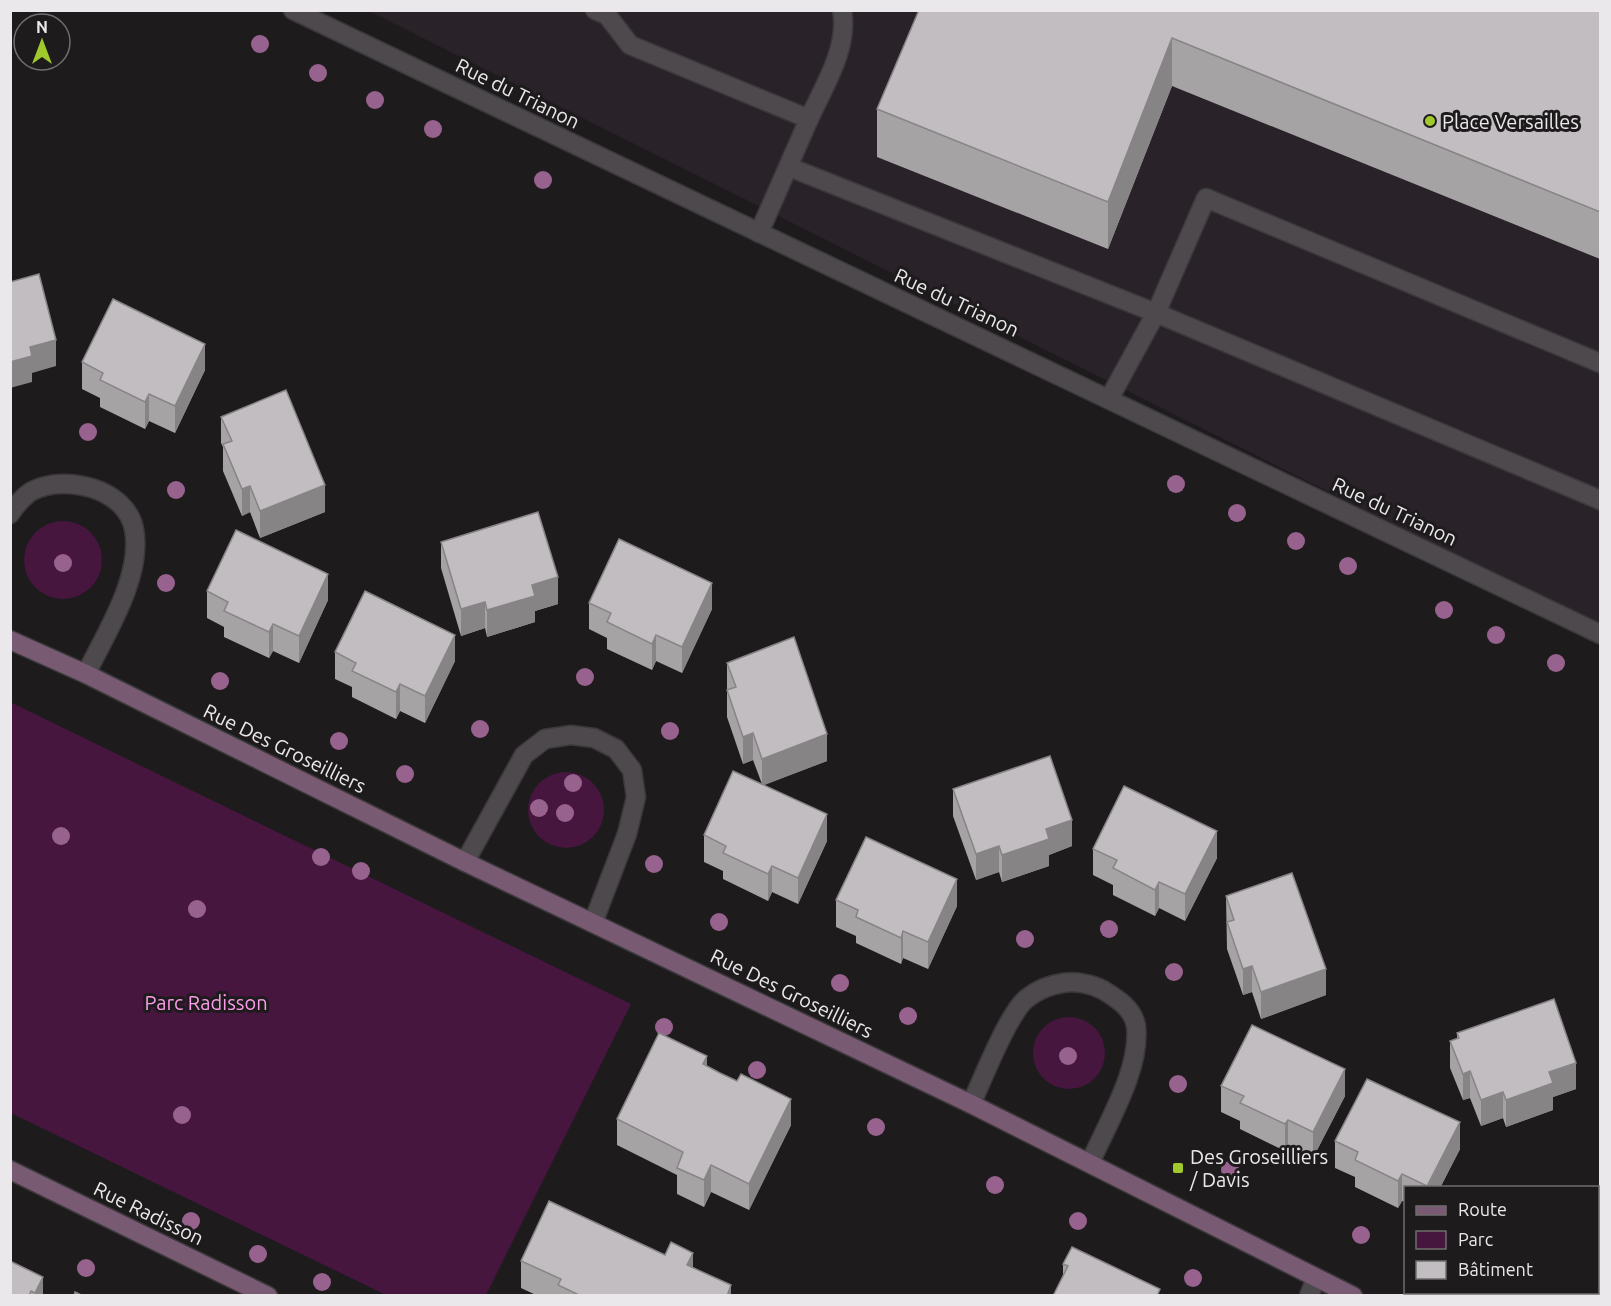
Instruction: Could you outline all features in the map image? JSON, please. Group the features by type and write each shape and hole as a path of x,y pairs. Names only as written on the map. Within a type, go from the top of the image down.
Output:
{"street":[{"name":"Rue du Trianon","path":"294,10 318,16 759,233 1600,634"},
{"path":"759,233 842,41 844,23 842,10"},
{"path":"604,12 630,45 809,119"},
{"path":"789,167 1156,313 1600,500"},
{"path":"1109,399 1156,313 1206,198 1600,363"},
{"path":"10,514 31,491 57,483 85,486 108,495 126,509 134,528 135,560 123,598 86,674"},
{"name":"Rue Des Groseilliers","path":"10,639 86,674 465,862 971,1104 1353,1296"},
{"path":"465,862 524,755 545,739 571,735 594,738 616,750 632,770 636,797 627,834 593,922"},
{"path":"971,1104 1006,1029 1025,1000 1047,986 1073,981 1098,987 1123,1003 1136,1024 1135,1052 1126,1081 1090,1163"},
{"name":"Rue Radisson","path":"10,1170 268,1296"},
{"path":"1309,1296 1316,1278"}],"shaded area":[{"name":"Place Versailles","path":"369,11 1600,11 1600,625 1441,548"}],"green space":[{"path":"55,521 71,521 85,527 96,538 102,552 102,568 96,582 85,593 71,599 55,599 41,593 30,582 24,568 24,552 30,538 41,527"},
{"name":"Parc Radisson","path":"10,702 631,1004 486,1295 386,1295 11,1113"},
{"path":"566,772 580,775 593,783 601,796 604,810 601,824 593,837 580,845 566,848 552,845 539,837 531,824 528,810 531,796 539,783 552,775"},
{"path":"1069,1017 1089,1023 1099,1033 1105,1053 1099,1073 1089,1083 1069,1089 1049,1083 1039,1073 1033,1053 1039,1033 1049,1023"},
{"path":"1599,1273 1600,1275 1600,1295 1538,1295 1599,1294"}],"building":[{"name":"Place Versailles","path":"919,10 1600,10 1600,212 1172,38 1108,202 877,109"},
{"path":"39,274 56,340 30,347 32,356 10,362 10,282"},
{"path":"113,299 205,344 175,406 149,394 145,402 100,380 103,373 82,362"},
{"path":"286,390 325,485 260,511 250,486 242,489 223,444 232,441 221,417"},
{"path":"538,512 558,577 532,585 535,596 487,610 485,602 461,609 441,542"},
{"path":"236,530 328,574 299,636 273,624 269,632 224,611 228,602 207,591"},
{"path":"619,539 712,583 682,647 656,635 652,644 607,622 611,613 589,603"},
{"path":"365,591 455,635 425,696 400,684 396,692 352,671 356,663 335,652"},
{"path":"794,637 827,734 762,759 753,733 743,737 727,690 736,687 727,663"},
{"path":"1050,756 1072,820 1046,829 1049,839 1002,855 999,846 976,854 953,789"},
{"path":"733,771 827,814 798,878 772,866 768,874 723,853 726,846 704,835"},
{"path":"1124,786 1217,831 1185,894 1159,882 1155,890 1113,868 1117,860 1093,849"},
{"path":"866,837 957,879 928,942 903,931 901,938 856,917 858,910 836,900"},
{"path":"1292,873 1326,969 1261,992 1252,966 1243,969 1227,922 1234,920 1226,896"},
{"path":"1554,999 1576,1063 1549,1072 1553,1083 1506,1100 1503,1092 1481,1100 1470,1071 1463,1074 1450,1041 1459,1038 1457,1033"},
{"path":"1252,1025 1345,1069 1313,1132 1288,1120 1285,1124 1240,1103 1244,1096 1221,1086"},
{"path":"659,1033 707,1056 703,1064 720,1073 737,1081 741,1074 791,1099 749,1184 711,1165 704,1180 677,1168 683,1152 617,1119"},
{"path":"1367,1079 1460,1122 1427,1186 1402,1174 1398,1181 1355,1160 1358,1152 1335,1141"},
{"path":"549,1201 665,1255 671,1242 693,1253 687,1265 731,1285 727,1296 581,1296 558,1285 561,1279 521,1261"},
{"path":"1072,1247 1160,1289 1157,1296 1053,1296 1068,1266 1063,1264"},
{"path":"10,1261 43,1277 35,1293 31,1291 29,1296 10,1296"}],"place":[{"name":"Place Versailles","path":"1430,121"},
{"name":"Des Groseilliers / Davis","path":"1178,1168"}]}
